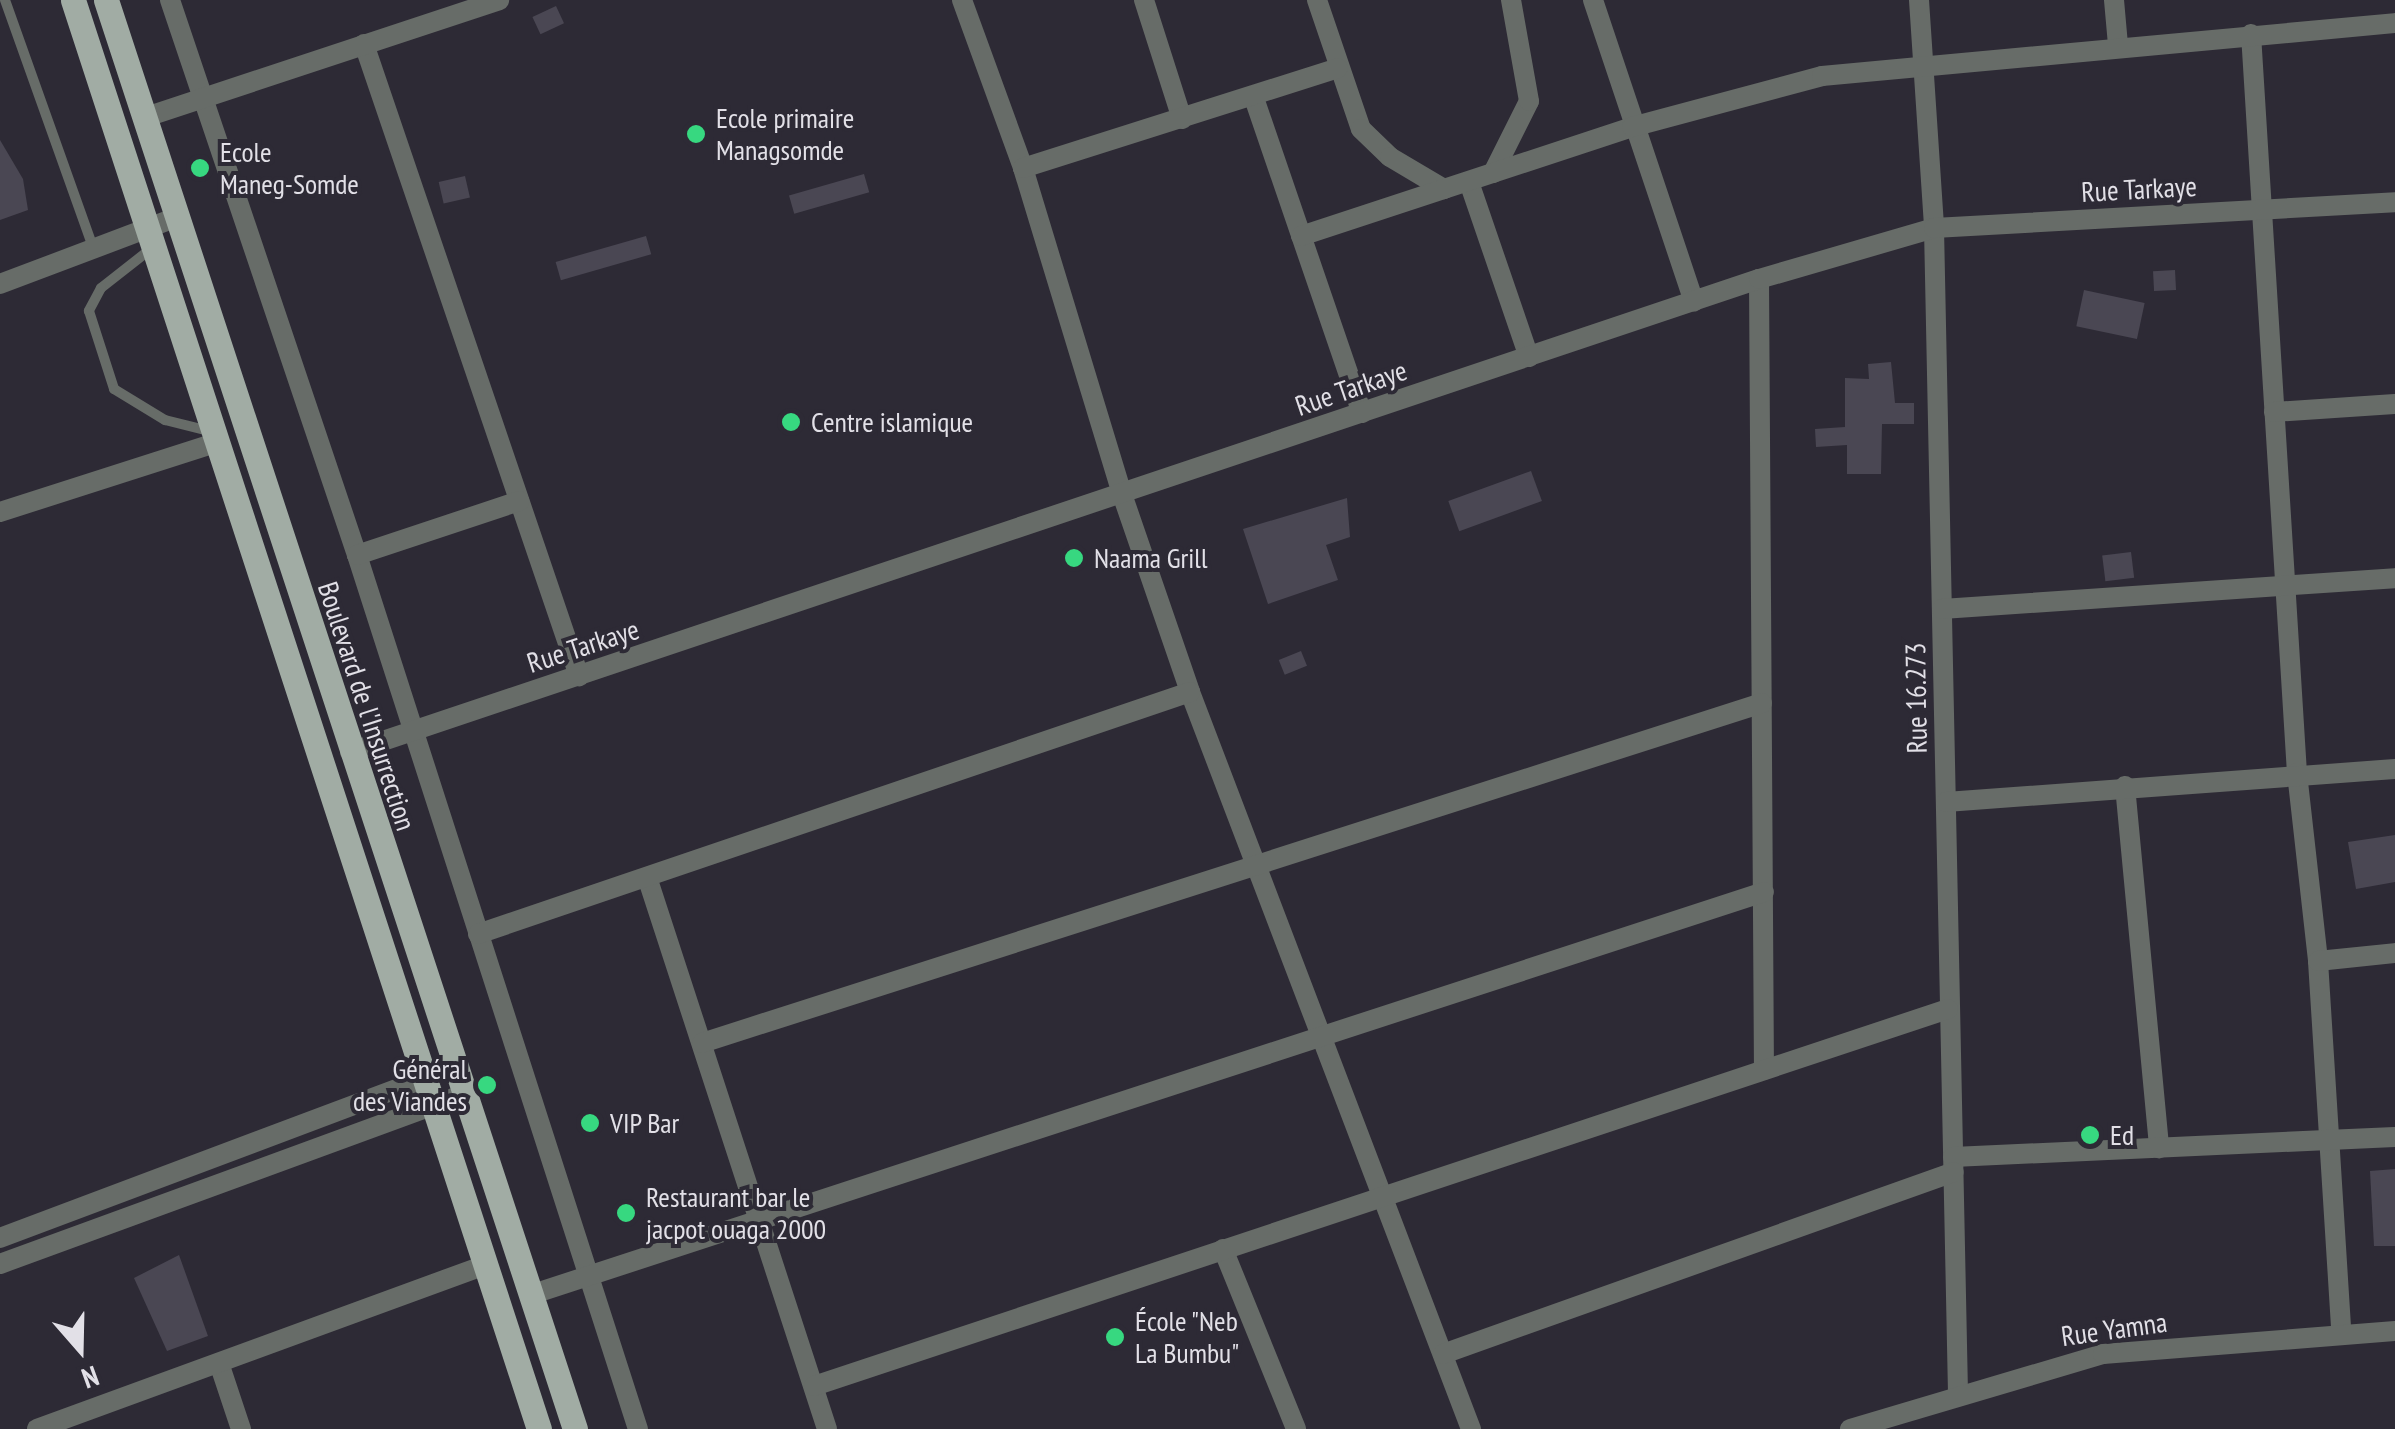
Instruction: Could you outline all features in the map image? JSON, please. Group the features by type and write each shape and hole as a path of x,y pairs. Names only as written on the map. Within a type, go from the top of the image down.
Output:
{"main road":[{"path":"73,0 538,1429"},
{"name":"Boulevard de l'Insurrection","path":"106,0 574,1429"}],"street":[{"path":"170,0 357,555 638,1429"},
{"path":"146,117 498,0"},
{"path":"962,0 1023,168 1122,496 1190,692 1471,1429"},
{"path":"1144,0 1182,119"},
{"path":"1317,0 1361,129 1390,157 1444,189"},
{"path":"1493,173 1530,101 1513,0"},
{"path":"1593,0 1632,127 1694,302"},
{"name":"Rue 16.273","path":"1919,0 1934,228 1958,1396"},
{"path":"2114,0 2118,44"},
{"path":"1301,236 1632,127 1822,76 1923,62 2395,23"},
{"path":"2251,34 2296,772 2318,960 2341,1332"},
{"path":"364,44 579,676"},
{"path":"1023,168 1254,98 1338,68"},
{"path":"1254,98 1362,413"},
{"path":"1469,182 1529,357"},
{"name":"Rue Tarkaye","path":"350,752 1122,496 1758,278 1934,228 2395,202"},
{"path":"0,284 94,247 149,237 178,216"},
{"path":"1758,278 1764,1070"},
{"path":"2274,412 2395,404"},
{"path":"0,512 214,438"},
{"path":"357,555 520,501"},
{"path":"1942,609 2395,578"},
{"path":"478,934 648,880 1190,692"},
{"path":"702,1043 1762,702"},
{"path":"1946,802 2296,772 2395,769"},
{"path":"2125,786 2159,1148"},
{"path":"648,880 827,1429"},
{"path":"530,1295 1764,892"},
{"path":"2318,960 2395,954"},
{"path":"814,1386 1948,1008"},
{"path":"0,1264 426,1091 455,1068"},
{"path":"0,1238 426,1091 464,1094"},
{"path":"1443,1354 1954,1164 2159,1148 2395,1138"},
{"path":"1222,1248 1296,1429"},
{"path":"38,1429 484,1265"},
{"name":"Rue Yamna","path":"1850,1429 2103,1354 2341,1332 2395,1331"},
{"path":"219,1363 241,1429"}],"lane":[{"path":"5,0 94,247"},
{"path":"149,237 101,288 89,311 114,389 164,420 214,438"}],"building":[{"path":"556,6 564,23 540,34 532,17"},
{"path":"0,140 23,179 28,210 0,220"},
{"path":"864,174 869,192 794,214 789,195"},
{"path":"465,176 470,197 444,204 439,182"},
{"path":"646,236 651,254 561,280 556,262"},
{"path":"2175,270 2176,290 2154,291 2153,271"},
{"path":"2084,290 2145,303 2137,339 2076,326"},
{"path":"1891,362 1895,403 1914,403 1914,424 1882,424 1881,474 1847,474 1847,445 1816,447 1815,429 1845,427 1845,378 1869,379 1868,364"},
{"path":"1531,471 1542,501 1459,531 1448,501"},
{"path":"1347,498 1350,537 1326,545 1338,580 1268,604 1243,529"},
{"path":"2131,552 2134,578 2105,581 2102,556"},
{"path":"1301,651 1307,666 1285,675 1279,660"},
{"path":"2395,835 2395,882 2356,889 2348,842"},
{"path":"2395,1169 2395,1246 2374,1246 2370,1171"},
{"path":"179,1255 208,1336 167,1351 134,1278"}],"place":[{"name":"Ecole primaire Managsomde","path":"696,134"},
{"name":"Ecole Maneg-Somde","path":"200,168"},
{"name":"Centre islamique","path":"791,422"},
{"name":"Naama Grill","path":"1074,558"},
{"name":"Général des Viandes","path":"487,1085"},
{"name":"VIP Bar","path":"590,1123"},
{"name":"Ed","path":"2090,1135"},
{"name":"Restaurant bar le jacpot ouaga 2000","path":"626,1213"},
{"name":"École \"Neb La Bumbu\"","path":"1115,1337"}]}
